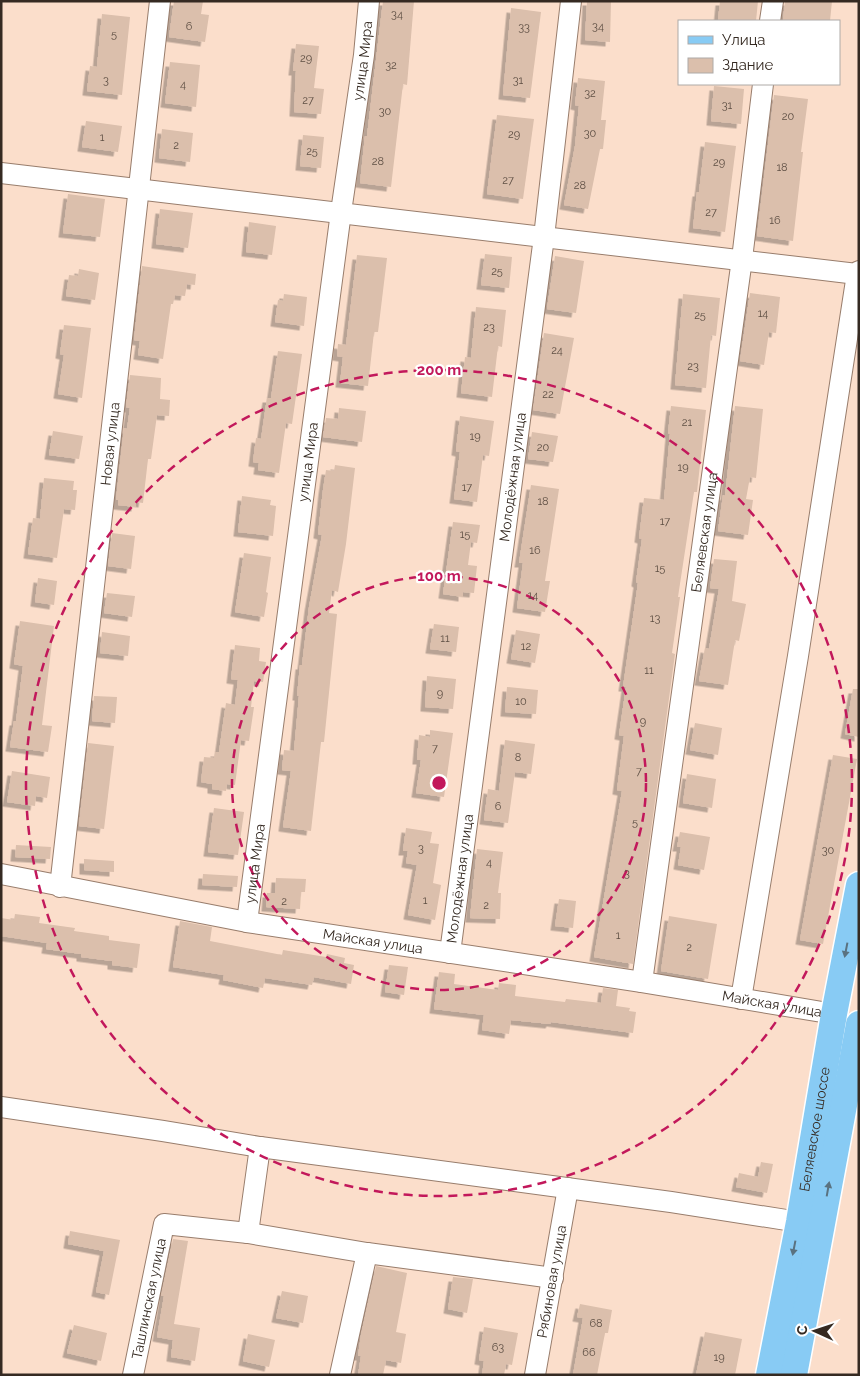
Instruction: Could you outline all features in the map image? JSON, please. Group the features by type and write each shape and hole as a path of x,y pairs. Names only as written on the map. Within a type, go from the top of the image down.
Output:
{"main road":[{"name":"Беляевское шоссе","path":"769,1375 798,1222 846,1017 859,885"},
{"name":"Беляевское шоссе","path":"794,1375 859,1024"}],"street":[{"name":"Новая улица","path":"60,887 160,1"},
{"name":"улица Мира","path":"247,922 341,212 364,55 369,1"},
{"name":"Молодёжная улица","path":"450,953 544,237 571,1"},
{"path":"770,20 773,1"},
{"name":"Беляевская улица","path":"642,982 742,259 763,85"},
{"path":"1,173 858,272 798,656 741,999"},
{"name":"Майская улица","path":"1,874 247,922 642,982 846,1017"},
{"path":"1,1107 260,1147 568,1188 798,1222"},
{"path":"260,1147 248,1233 367,1253 553,1278"},
{"name":"Рябиновая улица","path":"535,1375 568,1188"},
{"name":"Ташлинская улица","path":"133,1375 164,1224 248,1233"},
{"path":"340,1375 367,1253"}],"building":[{"path":"174,1 203,1 201,14 209,15 205,42 169,37"},
{"path":"383,1 414,1 407,85 403,84 391,187 360,183"},
{"path":"587,1 611,1 610,42 585,40"},
{"path":"720,1 758,1 756,20 718,20"},
{"path":"785,1 832,1 830,20 783,20"},
{"path":"511,8 541,12 530,98 503,95"},
{"path":"102,14 130,17 122,95 87,91 90,66 97,67"},
{"path":"296,44 319,46 314,88 324,89 321,114 294,112 296,71 293,71"},
{"path":"170,62 200,65 196,107 165,103"},
{"path":"578,78 605,81 601,120 606,120 603,149 600,149 588,209 564,205 575,146 579,106 575,105"},
{"path":"714,86 744,89 741,124 711,121"},
{"path":"774,95 808,99 793,241 757,236"},
{"path":"497,115 534,119 523,199 487,194"},
{"path":"86,121 122,126 118,152 82,147"},
{"path":"162,129 193,133 190,162 159,158"},
{"path":"303,135 324,137 321,168 300,166"},
{"path":"705,142 736,146 725,232 693,228"},
{"path":"68,194 105,199 100,237 63,233"},
{"path":"160,209 193,213 188,248 156,244"},
{"path":"249,222 276,226 272,255 246,252"},
{"path":"485,254 512,257 509,288 481,285"},
{"path":"357,255 387,258 378,332 374,332 368,386 340,383 343,357 337,356 338,344 346,345"},
{"path":"555,256 584,261 576,313 547,309"},
{"path":"142,266 196,274 195,285 187,284 185,296 175,295 173,304 171,304 163,359 138,355 140,341 134,340"},
{"path":"79,269 99,273 95,300 66,296 69,275 78,276"},
{"path":"750,293 780,297 776,333 769,332 764,365 740,361"},
{"path":"284,294 307,297 304,326 275,322 278,300 283,301"},
{"path":"683,294 720,298 716,336 711,335 706,388 675,385"},
{"path":"476,307 506,310 502,347 498,346 492,397 461,393 465,357 471,358"},
{"path":"64,325 91,328 82,398 58,394 64,355 60,354"},
{"path":"544,333 574,338 560,414 533,410"},
{"path":"278,351 302,354 292,424 286,423 279,473 258,470 259,463 253,462 256,438 261,439 267,398 271,398"},
{"path":"130,375 161,378 160,399 170,400 169,416 157,415 151,459 148,459 143,503 136,502 136,507 118,505 118,500 116,500 124,428 127,429 130,408 126,407"},
{"path":"671,406 706,410 697,492 694,492 678,597 680,597 672,653 675,654 633,964 594,957 622,791 617,790 624,736 619,735 626,687 623,687 638,583 636,582 642,539 639,538 644,498 664,500"},
{"path":"735,406 763,409 756,478 750,477 746,499 753,500 748,535 718,531 723,495 725,496"},
{"path":"339,408 366,411 362,442 323,437 326,418 338,419"},
{"path":"460,416 494,421 489,456 483,455 477,502 454,499 460,452 456,451"},
{"path":"53,431 83,436 79,459 49,455"},
{"path":"532,432 558,436 553,462 528,459"},
{"path":"335,465 355,468 338,592 332,590 329,613 337,614 324,742 321,742 311,831 283,827 291,771 282,770 284,750 294,751 300,665 302,665 309,607 322,535 318,534 323,490 326,470 334,471"},
{"path":"44,478 74,481 73,490 77,490 75,510 64,509 57,558 28,554 33,518 40,519"},
{"path":"531,485 559,489 545,581 550,581 545,612 517,608 523,563 519,563"},
{"path":"242,496 271,500 270,505 276,506 273,536 238,532"},
{"path":"453,522 480,525 477,543 471,542 468,565 477,566 474,593 463,592 463,597 443,594"},
{"path":"112,533 135,536 131,569 108,566"},
{"path":"244,553 271,557 264,617 235,612"},
{"path":"714,559 737,561 732,601 746,604 739,641 735,640 728,685 699,681 705,648 709,649 719,589 710,588"},
{"path":"38,578 57,581 54,605 35,602"},
{"path":"107,593 135,596 132,617 104,613"},
{"path":"20,621 54,626 42,725 52,726 48,752 10,747 14,721 16,721 23,666 14,664"},
{"path":"434,624 459,627 456,652 430,649"},
{"path":"516,630 540,634 535,663 511,659"},
{"path":"102,632 130,636 128,656 100,653"},
{"path":"235,645 260,648 259,661 266,662 263,682 254,681 251,707 254,707 249,741 241,740 235,785 227,784 226,791 212,789 212,784 201,782 204,757 214,758 215,752 219,752 226,703 235,705 238,680 231,679"},
{"path":"427,676 456,679 453,709 425,707"},
{"path":"507,687 538,690 536,714 505,712"},
{"path":"853,689 859,689 859,737 845,734"},
{"path":"94,696 117,697 115,723 92,721"},
{"path":"695,723 722,728 718,755 690,750"},
{"path":"430,730 453,733 444,797 416,793 421,760 417,760 419,735 430,737"},
{"path":"505,740 535,744 531,774 515,772 508,823 484,820 488,789 499,791"},
{"path":"88,743 114,746 104,829 79,826"},
{"path":"833,755 857,759 823,944 800,940"},
{"path":"12,771 50,777 47,798 36,796 35,806 7,802"},
{"path":"687,774 716,779 712,808 683,803"},
{"path":"214,808 244,812 238,855 208,852"},
{"path":"406,828 432,832 430,843 439,844 433,883 441,885 435,920 408,915 417,865 406,863 408,851 403,851"},
{"path":"680,832 710,837 704,870 678,865 681,847 677,847"},
{"path":"16,845 51,847 50,859 15,857"},
{"path":"477,849 503,852 498,893 501,893 500,919 470,918"},
{"path":"84,859 114,861 114,872 84,870"},
{"path":"203,874 238,876 237,887 202,885"},
{"path":"276,878 306,879 305,892 301,892 300,909 266,907 267,893 275,893"},
{"path":"559,899 576,901 573,928 555,926"},
{"path":"15,914 40,917 39,923 75,928 74,931 109,936 109,940 140,944 137,968 112,965 112,961 81,957 81,954 46,949 47,943 1,936 1,918 14,920"},
{"path":"669,916 717,924 708,979 661,971"},
{"path":"180,921 212,927 210,941 282,955 283,950 326,957 327,954 345,958 344,963 354,965 351,984 314,977 312,985 265,978 263,988 223,980 224,975 173,967"},
{"path":"389,965 408,967 404,995 385,992"},
{"path":"439,972 455,974 454,984 498,990 499,983 516,985 515,996 565,1002 566,999 601,1003 603,988 618,990 616,1006 630,1008 629,1011 636,1012 633,1033 551,1022 550,1024 511,1020 509,1034 482,1030 484,1015 434,1009"},
{"path":"761,1162 773,1164 767,1193 736,1187 739,1173 758,1177"},
{"path":"70,1231 120,1240 109,1295 96,1292 104,1251 68,1244"},
{"path":"173,1239 188,1241 174,1324 200,1328 195,1361 171,1357 173,1340 157,1337 164,1296 161,1296"},
{"path":"376,1266 407,1273 396,1332 406,1334 401,1363 386,1360 383,1375 358,1375 361,1356 358,1356 361,1335"},
{"path":"453,1277 473,1279 467,1313 448,1309"},
{"path":"282,1291 308,1296 303,1323 276,1318"},
{"path":"580,1304 612,1310 608,1333 605,1333 597,1375 573,1375 583,1318 577,1317"},
{"path":"74,1325 107,1333 101,1361 67,1353"},
{"path":"484,1327 518,1333 512,1365 506,1364 504,1375 482,1375 484,1361 479,1360"},
{"path":"705,1332 742,1339 735,1375 696,1375"},
{"path":"248,1334 275,1340 269,1367 243,1361"}]}
